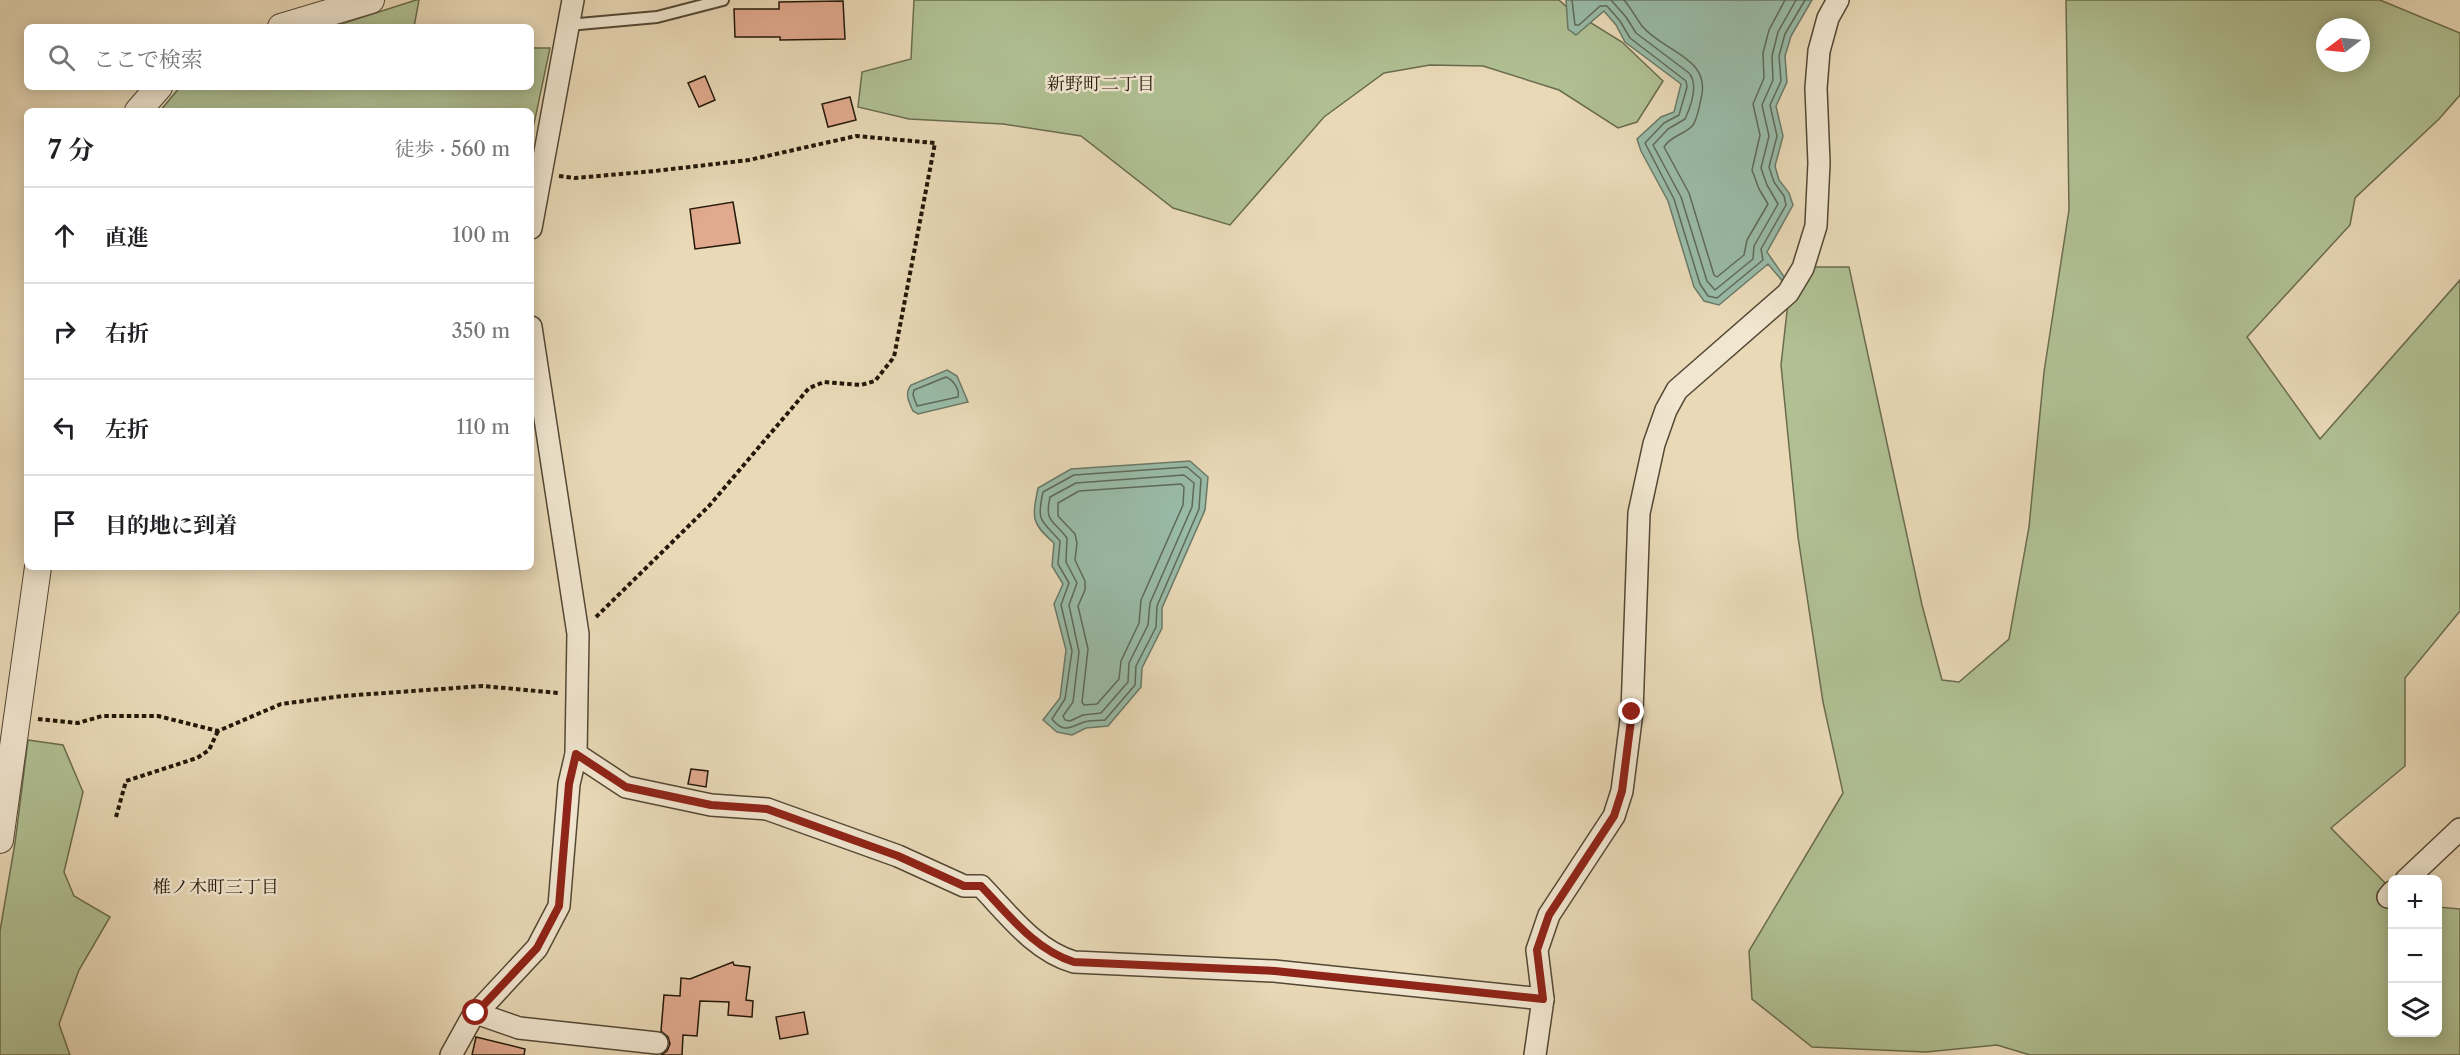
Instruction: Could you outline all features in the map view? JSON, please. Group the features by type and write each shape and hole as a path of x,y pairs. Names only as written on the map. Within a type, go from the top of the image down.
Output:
{"street":[{"path":"291,24 371,0"},
{"path":"534,212 573,0"},
{"path":"1535,1055 1543,999 1537,950 1549,915 1614,816 1622,791 1632,712 1639,513 1654,444 1665,410 1677,390 1788,293 1803,268 1816,226 1819,163 1816,88 1819,51 1828,18 1838,0"},
{"path":"141,108 156,90"},
{"path":"451,1055 476,1013 537,948 559,906 569,784 576,754 578,634 534,347"},
{"path":"0,840 38,570"},
{"path":"576,754 626,787 711,805 767,809 898,856 964,886 981,886 1034,941 1064,959 1074,962 1275,971 1543,999"},
{"path":"2410,875 2460,829"},
{"path":"476,1013 519,1028 657,1043"}],"lane":[{"path":"568,25 657,17 723,0"}],"path":[{"path":"541,174 575,178 725,163 749,160 856,136 935,143 894,357 875,381 861,385 824,382 809,388 709,506 578,634"},
{"path":"17,717 78,723 102,716 158,716 218,731 281,704 343,696 483,686 577,695"},
{"path":"116,817 126,781 197,758 208,750 218,731"}],"shaded area":[{"path":"416,0 419,0 415,24 341,24"},
{"path":"914,0 1559,0 1570,10 1622,42 1663,81 1637,122 1618,128 1559,90 1483,66 1430,65 1384,73 1324,117 1230,225 1173,208 1081,136 1003,124 909,119 858,107 862,72 911,59"},
{"path":"2066,0 2380,0 2460,33 2460,95 2439,119 2355,198 2350,225 2247,337 2320,439 2460,280 2460,611 2405,678 2405,766 2331,828 2388,886 2388,1037 2442,1037 2442,907 2460,909 2460,1055 2030,1055 1997,1045 1926,1052 1812,1047 1752,999 1749,951 1843,793 1823,702 1798,537 1781,365 1792,267 1849,267 1922,605 1942,680 1959,682 2009,639 2029,527 2044,372 2069,210"},
{"path":"534,48 550,48 534,124 534,108 162,108 178,90 534,90"},
{"path":"28,740 63,745 83,792 64,872 74,896 110,917 79,970 59,1024 70,1055 0,1055 0,931 15,843"}],"water":[{"path":"1566,0 1812,0 1791,36 1785,56 1787,82 1776,106 1783,136 1775,166 1779,180 1789,193 1793,205 1767,252 1787,281 1785,284 1768,264 1719,305 1704,301 1694,287 1668,201 1637,139 1661,117 1674,112 1681,84 1625,42 1616,25 1604,11 1576,35 1568,29"},
{"path":"947,370 957,376 968,402 918,414 913,411 908,395 911,385"},
{"path":"1190,461 1208,477 1205,510 1162,608 1162,628 1142,668 1141,687 1108,726 1086,728 1072,735 1057,732 1043,720 1060,698 1066,650 1054,604 1063,584 1052,566 1054,543 1037,525 1035,519 1038,488 1071,469"}],"building":[{"path":"843,1 845,39 780,40 780,37 735,37 734,9 779,9 779,2"},
{"path":"705,76 715,100 699,107 688,83"},
{"path":"850,97 856,120 828,127 822,104"},
{"path":"733,202 740,243 695,249 690,209"},
{"path":"691,769 708,771 706,787 688,784"},
{"path":"733,962 734,965 750,967 746,1000 753,1001 752,1017 728,1015 729,1002 700,1001 697,1036 683,1035 682,1055 661,1055 667,1051 670,1044 668,1037 661,1031 664,995 680,996 681,978 690,979"},
{"path":"804,1012 808,1034 780,1039 776,1017"},
{"path":"476,1037 525,1049 524,1055 472,1055"}],"district":[{"name":"新野町二丁目","path":"1101,84"},
{"name":"椎ノ木町三丁目","path":"216,887"}],"route":[{"path":"476,1013 537,948 559,906 569,784 576,754 626,787 711,805 767,809 898,856 964,886 981,886 1034,941 1064,959 1074,962 1275,971 1543,999 1537,950 1549,915 1614,816 1622,791 1632,712"}]}
